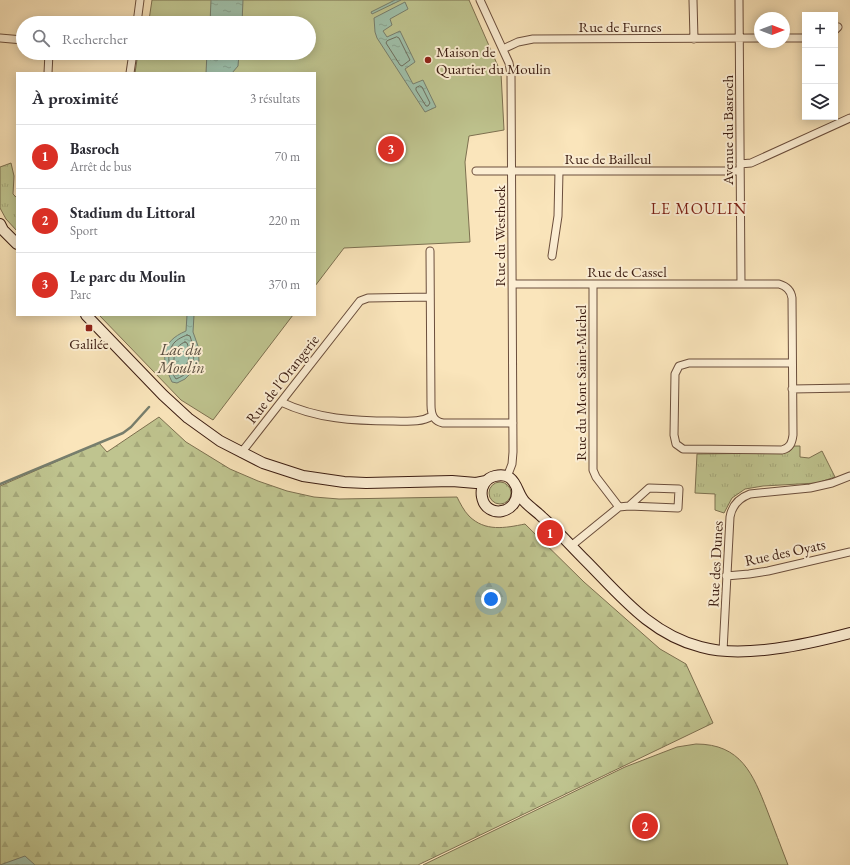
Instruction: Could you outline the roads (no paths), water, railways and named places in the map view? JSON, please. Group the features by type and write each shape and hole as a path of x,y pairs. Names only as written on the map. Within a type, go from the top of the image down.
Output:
{"street":[{"path":"138,16 140,0"},
{"name":"Rue du Westhoek","path":"480,0 503,49 512,74 513,459 507,477"},
{"path":"693,0 694,39"},
{"name":"Avenue du Basroch","path":"739,0 741,284"},
{"path":"0,38 16,39"},
{"name":"Rue de Furnes","path":"503,49 518,42 533,39 754,38"},
{"path":"790,38 802,38"},
{"path":"48,72 49,60"},
{"path":"130,72 132,60"},
{"name":"Rue de Bailleul","path":"476,171 559,171 740,167 850,118"},
{"path":"552,256 558,216 559,171"},
{"path":"1,227 16,243"},
{"path":"430,251 432,416 437,421 443,423 513,423"},
{"name":"Rue de Cassel","path":"512,284 779,284 791,292 792,298 792,362"},
{"name":"Rue du Mont Saint-Michel","path":"592,284 593,470 596,477 620,507"},
{"name":"Rue de l'Orangerie","path":"241,452 362,300 368,298 430,298"},
{"path":"87,316 175,407 220,441 270,466 328,480 358,483 476,483 486,481 495,476 501,475 507,477 512,480 525,502 633,609 650,623 681,641 702,648 723,651 752,651 814,642 850,634"},
{"path":"792,362 792,441 785,449 686,449 680,448 675,442 674,374 679,366 689,363 792,362"},
{"path":"792,389 850,388"},
{"path":"281,402 296,409 313,414 344,420 417,421 424,420 432,416"},
{"name":"Rue des Dunes","path":"723,651 726,576 730,517 732,508 740,499 756,492 803,489 821,486 850,476"},
{"path":"486,481 482,488 482,494 484,502 492,509 501,511 511,507 535,511"},
{"path":"464,482 477,488 482,494"},
{"path":"571,546 620,507 678,508 679,489 649,488 629,506"},
{"path":"511,507 516,500 517,489"},
{"name":"Rue des Oyats","path":"726,576 768,571 850,552"}],"water":[{"path":"211,0 243,0 242,16 210,16"},
{"path":"395,0 401,0 372,14 371,12"},
{"path":"405,2 408,9 390,19 392,25 383,31 387,37 400,31 415,62 405,69 413,84 423,80 436,107 425,112 377,38 375,32 374,18"},
{"path":"207,60 238,60 238,66 233,72 206,72"},
{"name":"Lac du Moulin","path":"187,316 194,316 193,332 198,346 199,361 194,370 185,379 177,383 172,382 166,366 165,352 171,340 177,335 186,331"},
{"path":"25,856 35,865 0,865"}],"waterway":[{"path":"0,484 123,433 131,427 149,407"}],"place":[{"name":"Maison de Quartier du Moulin","path":"428,60"},
{"name":"Le parc du Moulin","path":"391,149"},
{"name":"Galilée","path":"89,328"},
{"name":"Basroch","path":"550,533"},
{"name":"Stadium du Littoral","path":"645,826"}],"district":[{"name":"LE MOULIN","path":"699,208"}]}
